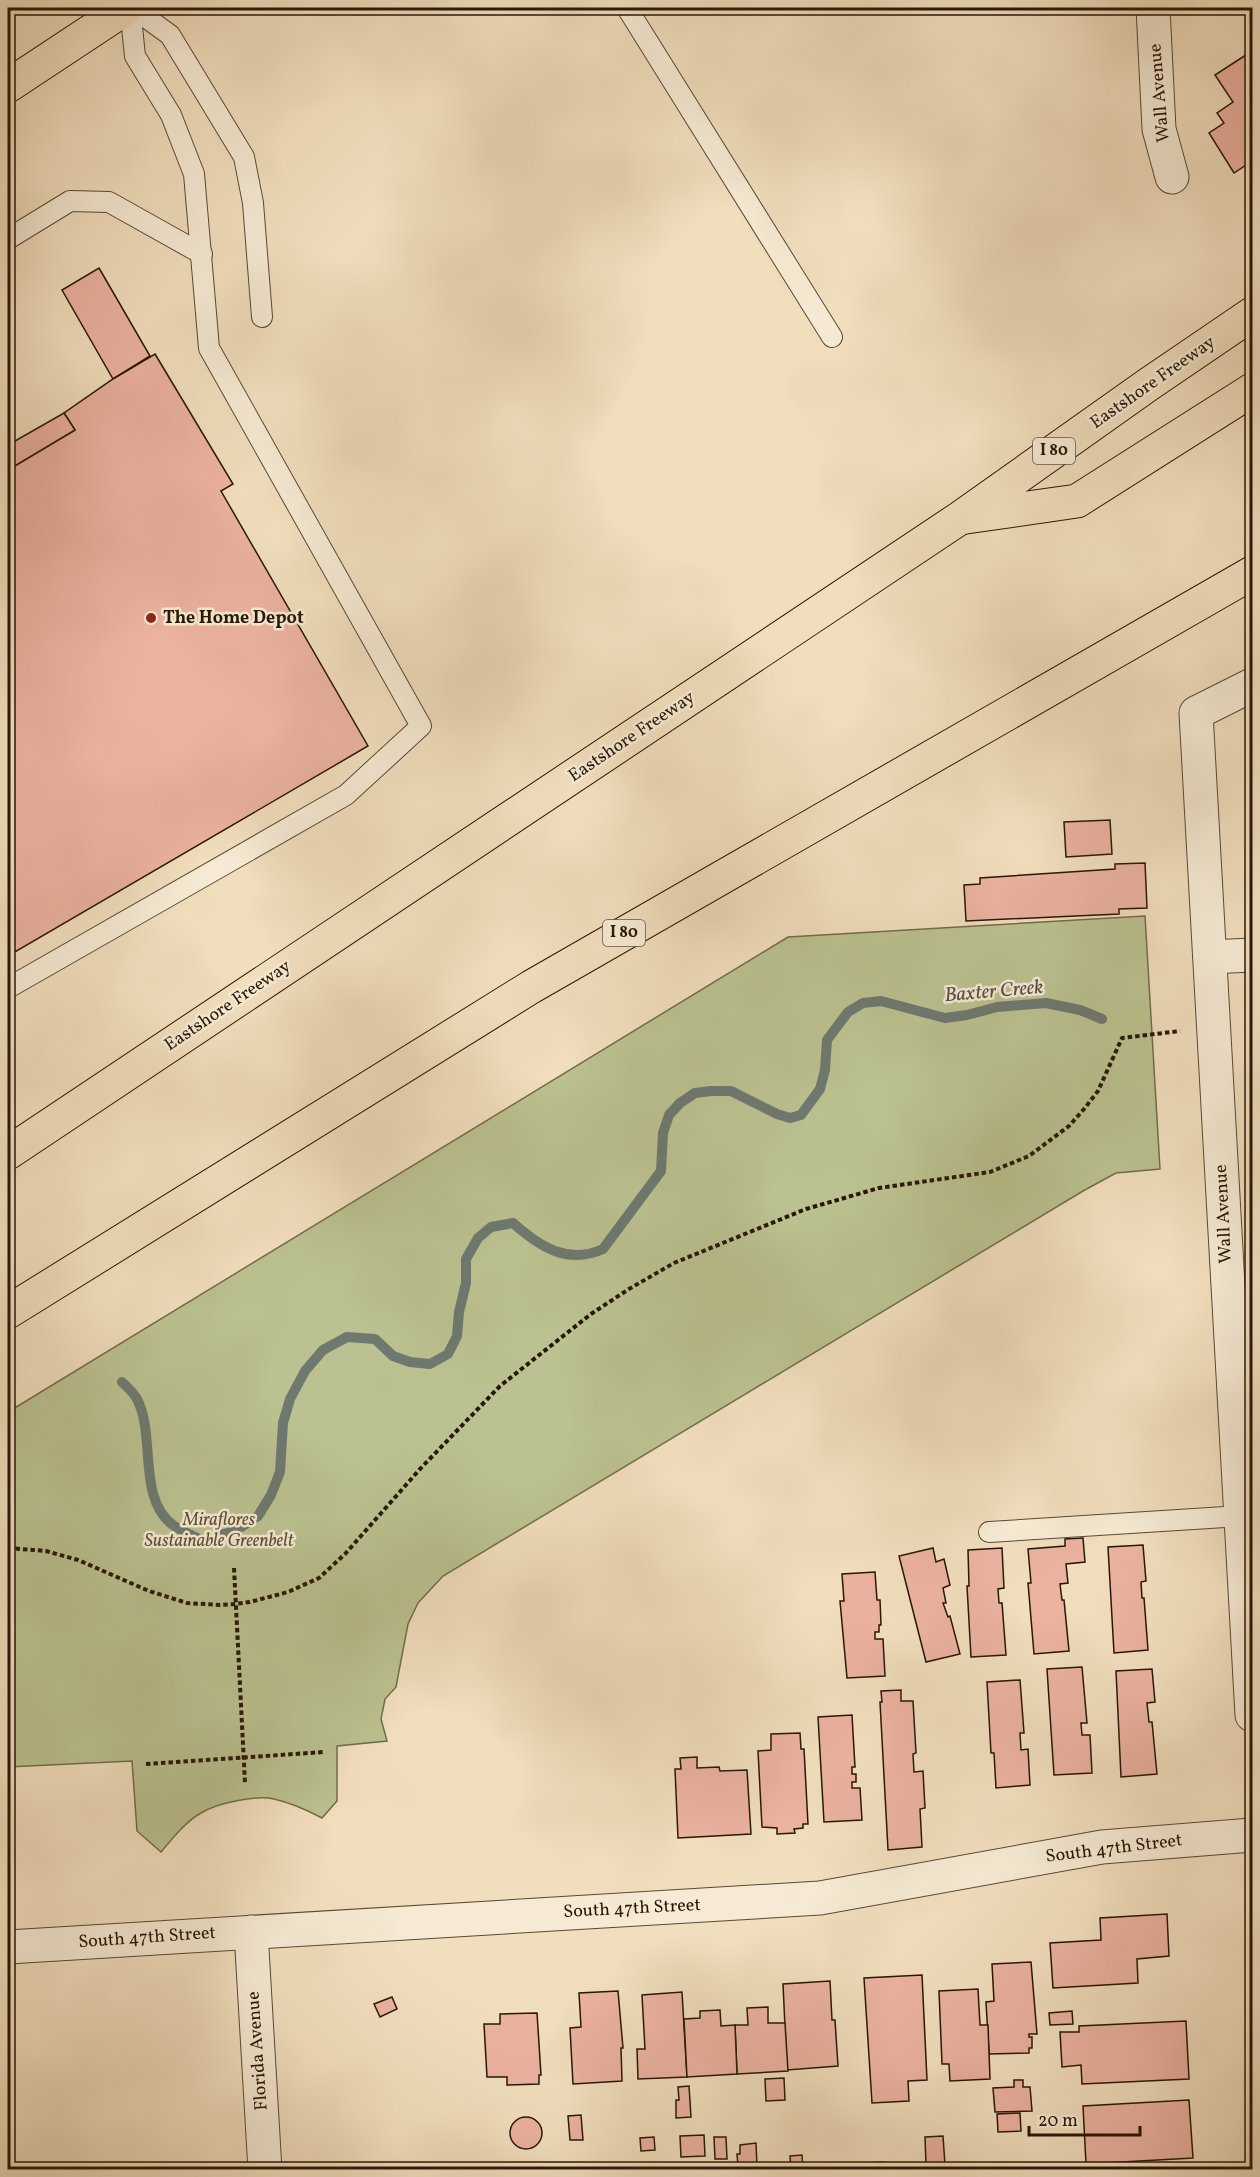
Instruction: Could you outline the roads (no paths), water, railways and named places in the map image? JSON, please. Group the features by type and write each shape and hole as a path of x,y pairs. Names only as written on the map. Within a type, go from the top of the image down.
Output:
{"main road":[{"path":"8,87 130,8"},
{"path":"1149,384 1252,294"},
{"name":"Eastshore Freeway","path":"8,1153 960,518 1252,314"},
{"path":"960,518 1077,501 1252,390"},
{"name":"I 80","path":"8,1312 531,987 1252,573"}],"street":[{"name":"Wall Avenue","path":"1153,8 1159,129 1172,177"},
{"name":"Wall Avenue","path":"1252,685 1196,713 1252,1715"},
{"path":"1210,957 1252,955"},
{"name":"South 47th Street","path":"8,1947 820,1898 1102,1847 1252,1835"},
{"name":"Florida Avenue","path":"251,1932 265,2169"}],"lane":[{"path":"8,988 346,795 421,726 210,348 194,174 171,115 135,56 130,8"},
{"path":"130,8 170,35 244,157 253,203 262,317"},
{"path":"627,8 832,337"},
{"path":"8,238 70,201 109,202 202,254"},
{"path":"989,1532 1241,1516"}],"waterway":[{"name":"Baxter Creek","path":"122,1382 136,1397 143,1414 151,1483 162,1514 173,1525 201,1540 235,1531 258,1516 271,1495 280,1472 283,1423 290,1399 305,1371 323,1350 347,1337 375,1339 393,1356 410,1362 430,1364 448,1354 457,1336 459,1312 466,1283 466,1259 478,1238 491,1227 513,1223 544,1246 566,1254 578,1255 603,1249 661,1171 663,1133 669,1115 680,1103 695,1093 731,1091 777,1114 790,1118 801,1115 820,1089 825,1070 827,1040 848,1012 863,1003 881,1001 945,1018 997,1007 1046,1003 1080,1010 1102,1019"}],"place":[{"name":"The Home Depot","path":"151,618"}],"park label":[{"name":"Miraflores Sustainable Greenbelt","path":"219,1530"}]}
